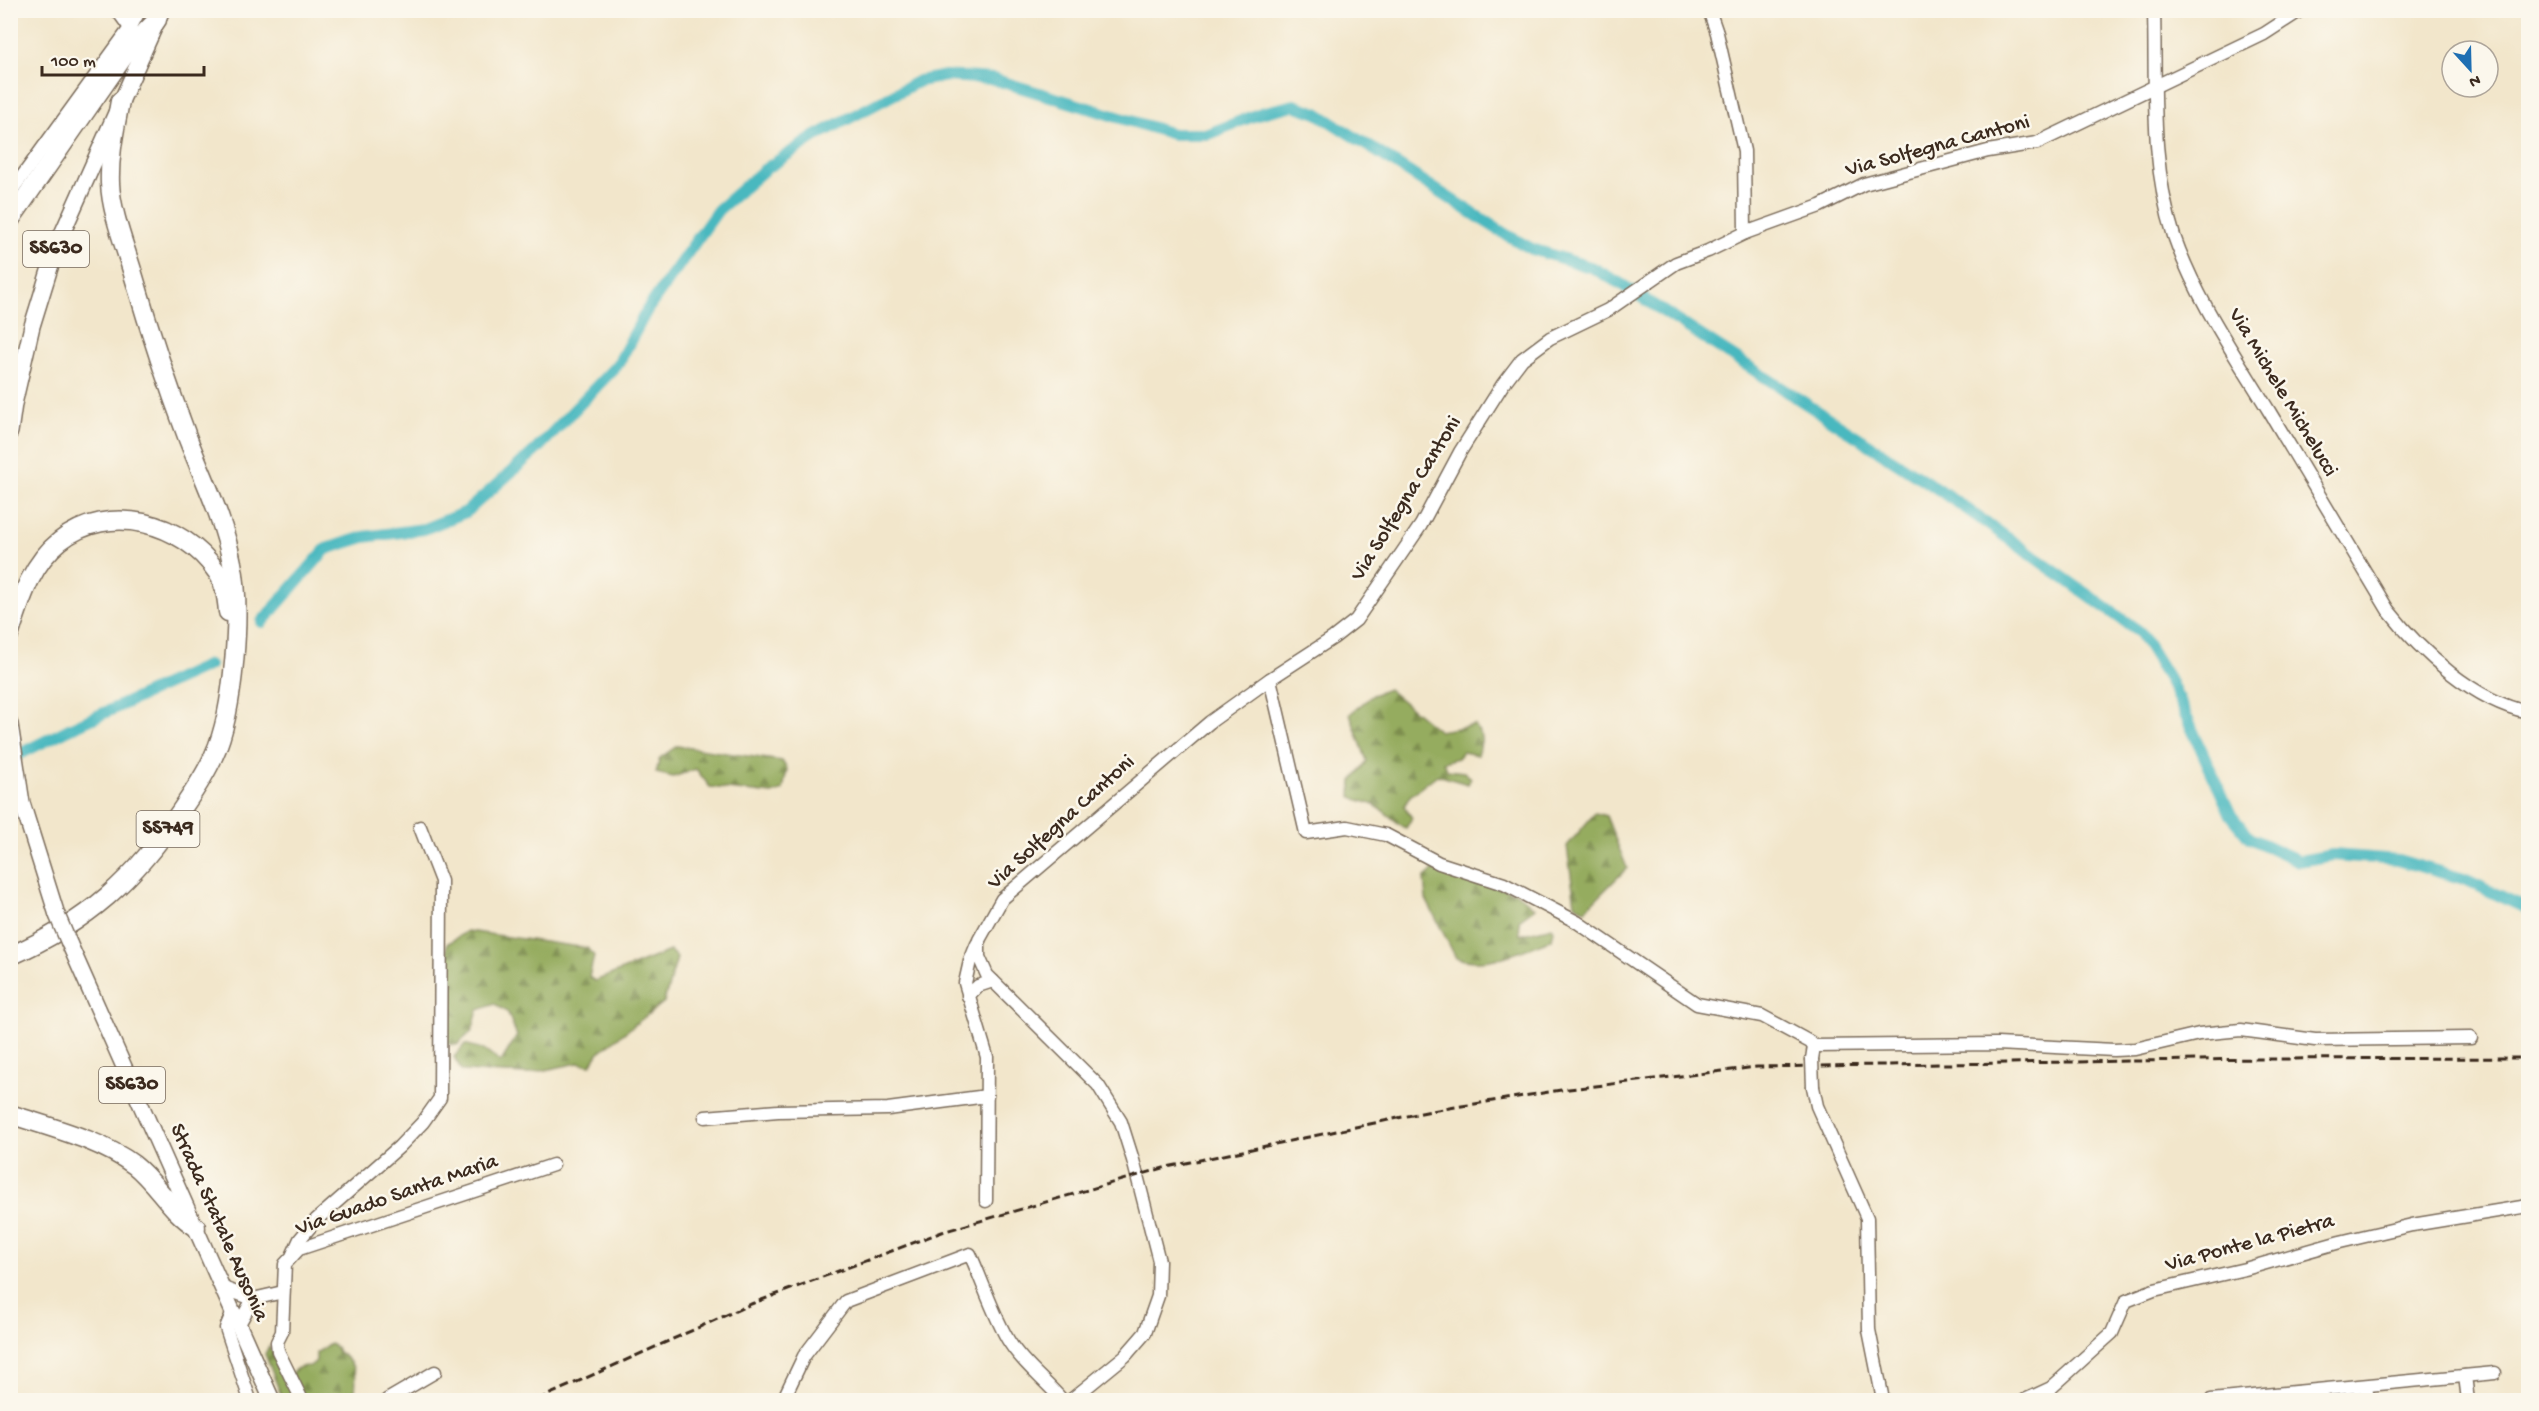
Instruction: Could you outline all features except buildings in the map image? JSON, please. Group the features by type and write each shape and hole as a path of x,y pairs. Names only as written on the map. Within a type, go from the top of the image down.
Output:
{"highway":[{"path":"10,220 130,46 160,15"},
{"path":"120,101 110,152 110,187 141,303 167,383 223,528 236,588 235,640"},
{"path":"10,633 32,574 59,542 96,523 129,519 157,525 182,538 219,574 235,640"},
{"name":"SS749","path":"10,956 60,931 96,907 126,880 157,846 215,754 227,710 235,640"},
{"path":"10,1114 92,1143 119,1156 135,1166 184,1220 196,1227"}],"main road":[{"name":"SS630","path":"10,432 12,407 32,326 57,245 160,15"},
{"name":"Strada Statale Ausonia","path":"10,724 22,802 57,915 272,1401"}],"street":[{"path":"117,10 130,28"},
{"path":"10,193 130,28 140,10"},
{"path":"1709,10 1717,33 1744,151 1745,233"},
{"name":"Via Michele Michelucci","path":"2154,10 2156,141 2171,224 2190,274 2218,329 2388,610 2406,633 2438,664 2478,691 2529,712"},
{"name":"Via Solfegna Cantoni","path":"986,1201 987,1056 965,983 979,940 1002,899 1210,722 1356,620 1421,525 1460,452 1503,384 1522,359 1550,338 1608,310 1676,263 1745,233 1820,206 1863,184 1988,151 2037,142 2264,34 2301,10"},
{"path":"1270,679 1306,833 1347,827 1386,835 1439,863 1504,884 1577,922 1697,1004 1761,1016 1813,1052 1997,1044 2135,1049 2199,1035 2241,1030 2315,1040 2471,1038"},
{"path":"293,1254 300,1239 316,1220 399,1147 430,1114 440,1098 441,880 420,827"},
{"path":"979,940 979,957 987,975 1098,1085 1121,1122 1159,1261 1158,1296 1145,1333 1125,1356 1071,1401"},
{"path":"968,996 978,986 993,981"},
{"path":"1813,1052 1813,1087 1816,1106 1867,1218 1869,1330 1883,1401"},
{"path":"705,1117 778,1111 888,1109 987,1095"},
{"name":"Via Guado Santa Maria","path":"302,1401 278,1351 277,1342 282,1332 285,1264 293,1254 299,1249 553,1164"},
{"name":"Via Ponte la Pietra","path":"2025,1401 2051,1388 2112,1333 2126,1301 2154,1290 2245,1269 2340,1242 2412,1225 2529,1206"},
{"path":"783,1401 804,1356 846,1301 970,1254 1009,1341 1030,1370 1045,1381 1062,1401"},
{"path":"223,1288 253,1299 283,1292"},
{"path":"250,1401 226,1328 253,1299"},
{"path":"387,1401 435,1372"},
{"path":"2211,1401 2495,1373"},
{"path":"2466,1376 2469,1401"},
{"path":"2366,1386 2368,1401"}],"green space":[{"path":"1388,689 1439,731 1475,725 1482,737 1478,755 1463,752 1458,758 1443,762 1447,770 1464,772 1471,778 1468,784 1437,775 1410,796 1404,806 1412,818 1406,828 1378,807 1351,796 1352,781 1367,761 1350,714 1373,695"},
{"path":"677,746 782,761 787,769 783,790 772,794 710,787 696,769 673,777 656,773 660,758"},
{"path":"1595,813 1606,816 1627,868 1585,910 1575,904 1567,846"},
{"path":"1433,870 1517,893 1535,908 1519,920 1520,935 1552,927 1554,930 1552,939 1492,960 1468,961 1456,958 1426,899 1424,878"},
{"path":"467,931 587,948 594,956 589,977 595,981 670,951 677,958 664,1002 598,1053 591,1065 578,1063 526,1074 462,1071 454,1057 465,1044 482,1049 501,1062 517,1036 508,1013 495,1004 478,1010 472,1031 457,1045 445,1044 447,944"},
{"path":"330,1344 336,1347 353,1367 356,1379 354,1400 305,1400 291,1374 299,1367 310,1366 316,1361 316,1353"},
{"path":"269,1346 298,1400 283,1400 265,1354"}],"waterway":[{"path":"262,622 326,549 364,537 424,529 466,512 536,450 618,364 647,310 718,210 764,170 814,137 919,81 946,76 993,79 1173,134 1208,134 1261,113 1294,105 1317,113 1532,249 1593,268 1621,284 1947,495 2140,632 2171,683 2231,815 2250,838 2299,861 2333,855 2398,860 2464,879 2528,909"},
{"path":"10,759 69,729 209,665"}],"railway":[{"path":"537,1400 751,1304 942,1232 1167,1167 1431,1111 1561,1090 1757,1067 2261,1059 2528,1058"}]}
